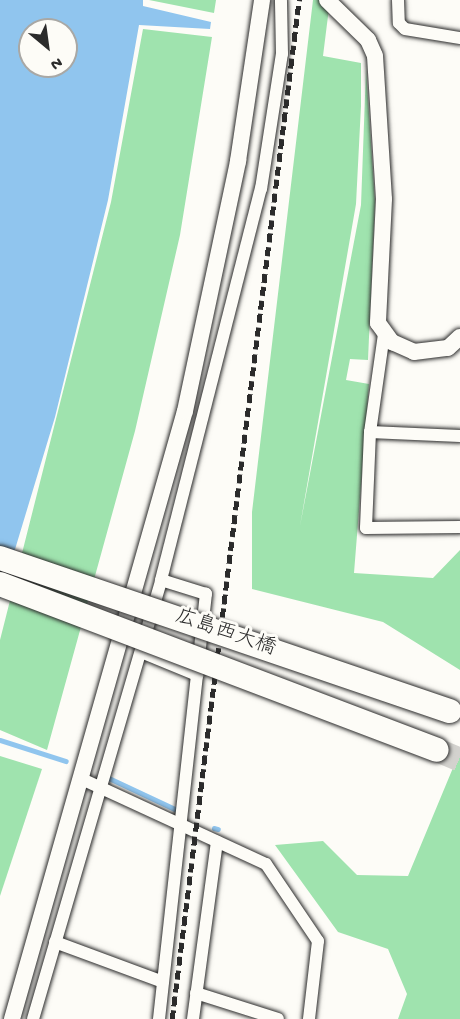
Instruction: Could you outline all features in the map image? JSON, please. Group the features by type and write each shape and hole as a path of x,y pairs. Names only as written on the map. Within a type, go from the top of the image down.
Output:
{"highway":[{"name":"広島西大橋","path":"0,558 450,711"},
{"name":"広島西大橋","path":"0,584 437,750"}],"street":[{"path":"12,1019 84,780 185,411 238,161 262,0"},
{"path":"33,1019 161,580 261,189 282,54 281,0"},
{"path":"327,0 368,40 375,56 384,199 378,323 384,334 414,352 448,348 460,337"},
{"path":"398,0 399,23 405,29 460,38"},
{"path":"384,334 370,432 366,528 460,527"},
{"path":"370,432 460,436"},
{"path":"159,1019 183,821 206,594 161,580"},
{"path":"141,652 197,675"},
{"path":"84,780 101,785 183,821 217,842 266,864 310,922 318,941 309,1019"},
{"path":"193,1019 217,842"},
{"path":"55,942 164,982"},
{"path":"196,993 278,1019"}],"green space":[{"path":"149,0 216,0 214,13"},
{"path":"313,0 330,0 323,56 361,63 361,106 356,204 300,526 361,205 366,69 375,202 368,360 350,359 346,380 369,384 354,573 433,578 460,550 460,670 383,622 252,589 252,512"},
{"path":"143,29 212,37 180,235 135,431 47,750 0,730 0,640 111,202"},
{"path":"460,751 460,1019 398,1019 407,994 388,949 338,932 275,845 323,841 357,875 408,876"},
{"path":"0,756 42,769 0,896"}],"water":[{"path":"0,0 143,0 143,6 211,22 210,29 139,25 108,200 55,417 0,599"}],"waterway":[{"path":"0,740 66,761"},
{"path":"109,778 177,810"},
{"path":"214,828 218,829"}],"tunnel":[{"path":"437,750 460,760"}],"railway":[{"path":"172,1019 299,0"}]}
